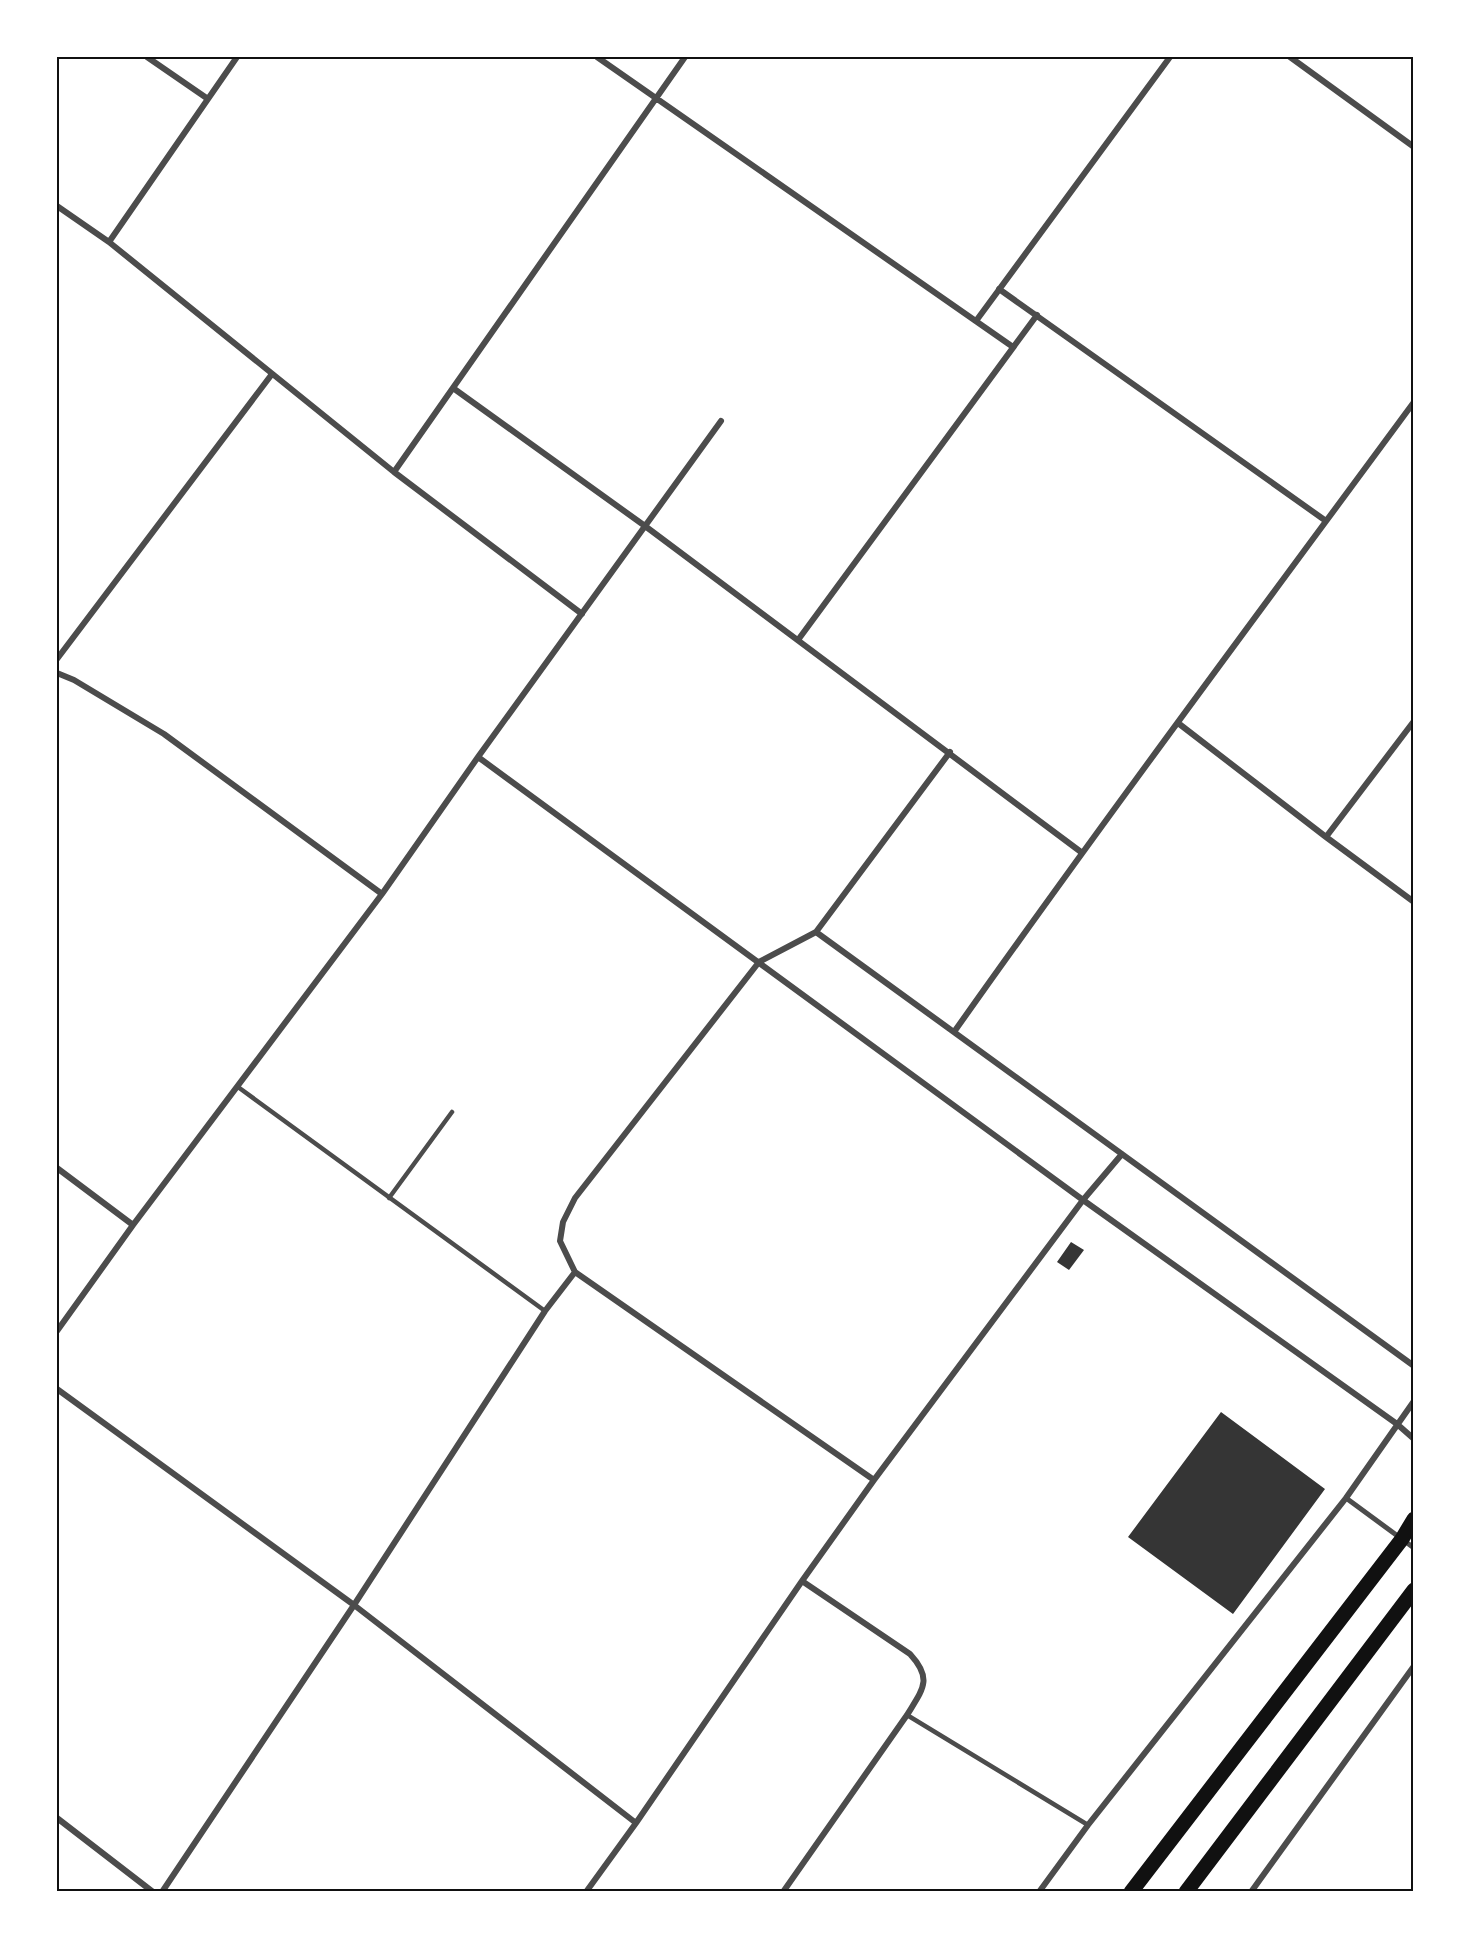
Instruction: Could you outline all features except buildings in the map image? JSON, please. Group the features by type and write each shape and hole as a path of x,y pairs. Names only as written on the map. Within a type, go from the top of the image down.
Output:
{"main road":[{"path":"1131,1892 1408,1544 1414,1520"},
{"path":"1186,1892 1414,1590"}],"street":[{"path":"147,57 208,99"},
{"path":"109,242 237,57"},
{"path":"597,57 1013,347"},
{"path":"394,472 685,57"},
{"path":"976,321 1170,57"},
{"path":"1290,57 1414,147"},
{"path":"57,206 109,242 394,472 582,614"},
{"path":"999,289 1326,520"},
{"path":"798,640 1037,315"},
{"path":"57,659 272,374"},
{"path":"453,388 645,526 1082,852"},
{"path":"954,1032 1082,852 1414,402"},
{"path":"57,1331 133,1225 382,894 721,421"},
{"path":"57,673 74,680 164,734 382,894"},
{"path":"1326,837 1414,721"},
{"path":"1178,723 1414,902"},
{"path":"874,1480 575,1272 560,1241 563,1222 575,1198 759,962 816,932 950,752"},
{"path":"478,758 1083,1200 1397,1424 1414,1439"},
{"path":"816,932 1414,1366"},
{"path":"586,1892 874,1480 1083,1200 1122,1154"},
{"path":"57,1168 133,1225"},
{"path":"162,1892 354,1605 545,1311 575,1272"},
{"path":"57,1389 354,1605 636,1823"},
{"path":"1039,1892 1088,1825 1346,1498 1414,1401"},
{"path":"1346,1498 1408,1544"},
{"path":"783,1892 907,1715 922,1690 924,1676 921,1666 910,1654 802,1581"},
{"path":"1251,1892 1414,1666"},
{"path":"57,1818 153,1892"}],"lane":[{"path":"238,1087 545,1311"},
{"path":"390,1198 452,1112"},
{"path":"907,1715 1088,1825"}]}
